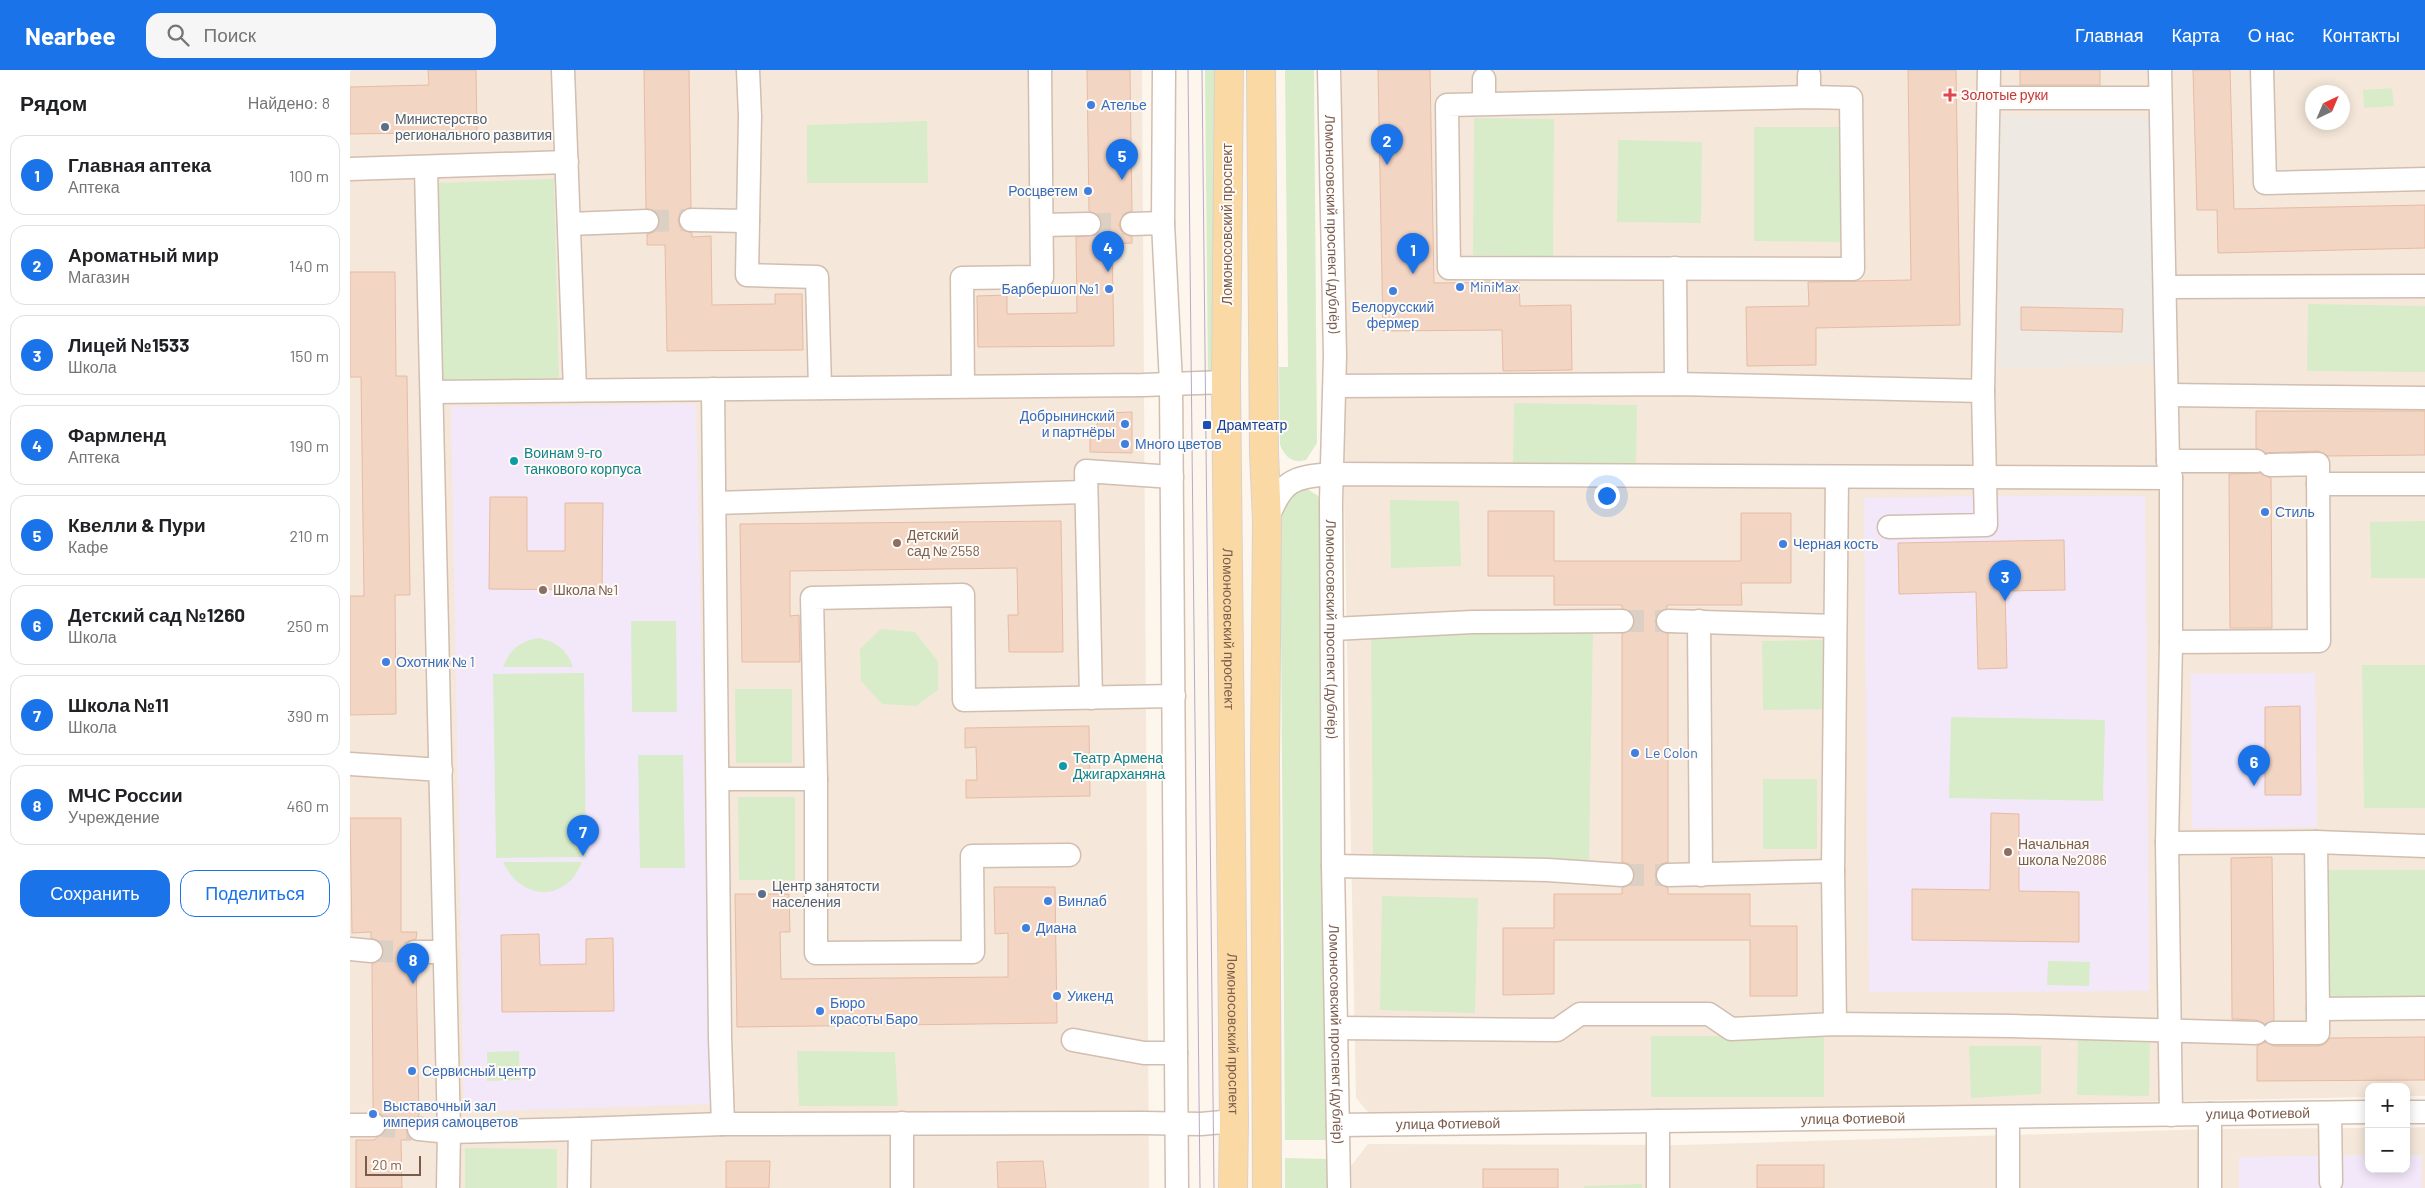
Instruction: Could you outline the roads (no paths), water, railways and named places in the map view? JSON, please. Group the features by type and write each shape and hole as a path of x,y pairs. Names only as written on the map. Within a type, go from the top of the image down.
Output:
{"main road":[{"name":"Ломоносовский проспект","path":"1228,70 1226,382 1233,1002 1233,1188"},
{"path":"1261,70 1267,521 1265,751 1267,1188"},
{"path":"1227,477 1232,464 1245,459 1258,463 1265,475"},
{"path":"1233,1002 1240,1012 1251,1015 1260,1011 1266,1002"}],"street":[{"path":"563,70 575,390"},
{"path":"748,70 747,275 817,277 820,388"},
{"path":"963,386 962,278 1042,277 1040,70"},
{"path":"1164,70 1163,223 1171,383 1175,1124 1177,1188"},
{"name":"Ломоносовский проспект (дублёр)","path":"1329,70 1334,386 1332,474 1333,866 1339,1188"},
{"path":"1889,527 1986,525 1983,390 1989,70"},
{"path":"2160,70 2170,470 2171,642 2167,843 2172,1115"},
{"path":"2262,70 2265,183 2425,179"},
{"path":"1809,75 1809,97"},
{"path":"1484,79 1484,103"},
{"path":"1809,97 1851,98 1853,269 1450,268 1447,105 1809,97"},
{"path":"1989,98 2160,98"},
{"path":"350,169 567,162"},
{"path":"426,168 444,952 450,1132 448,1188"},
{"path":"692,220 748,221"},
{"path":"569,224 646,221"},
{"path":"1132,224 1163,223"},
{"path":"1042,225 1089,224"},
{"path":"1675,268 1676,384"},
{"path":"2166,286 2425,286"},
{"path":"432,392 1226,382"},
{"path":"1334,386 1676,384 1983,390"},
{"path":"713,389 720,1038 723,1124"},
{"path":"2167,395 2425,398"},
{"path":"1267,521 1277,495 1286,485 1305,476 1332,474 1984,478 2170,470 2263,463 2318,464 2319,641 2171,642"},
{"path":"1090,698 1086,471 1172,477"},
{"path":"1835,1024 1833,871 1837,478"},
{"path":"2318,484 2425,484"},
{"path":"715,503 1085,492"},
{"path":"1069,855 972,856 973,952 816,953 816,779 812,598 963,595 964,700 1174,696"},
{"path":"1333,629 1472,622 1622,621"},
{"path":"1668,621 1834,626"},
{"path":"1699,621 1701,875"},
{"path":"350,764 441,770"},
{"path":"718,779 816,779"},
{"path":"2167,843 2316,842 2425,846"},
{"path":"1337,1028 1558,1030 1580,1014 1709,1014 1731,1029 1835,1024 2318,1033 2316,842"},
{"path":"1333,866 1537,870 1622,875"},
{"path":"1668,874 1701,875 1833,871"},
{"path":"415,952 444,952"},
{"path":"2318,1008 2425,1008"},
{"path":"1073,1040 1144,1053 1176,1053"},
{"name":"улица Фотиевой","path":"1338,1125 2365,1112"},
{"path":"2410,1112 2425,1112"},
{"path":"2330,1113 2331,1182"},
{"path":"2210,1114 2210,1188"},
{"path":"2008,1117 2008,1188"},
{"path":"419,1129 450,1132 723,1124 1143,1122 1175,1124 1234,1122"},
{"path":"1658,1122 1658,1188"},
{"path":"902,1123 902,1188"},
{"path":"350,1125 374,1125"},
{"path":"579,1188 580,1129"}],"tunnel":[{"path":"647,221 691,220"},
{"path":"1089,224 1132,224"},
{"path":"1622,621 1668,621"},
{"path":"1622,875 1668,875"},
{"path":"371,951 415,952"},
{"path":"374,1125 419,1129"}],"tram line":[{"path":"1188,70 1200,1188"},
{"path":"1202,70 1214,1188"}],"place":[{"name":"Золотые руки","path":"1950,95"},
{"name":"Ателье","path":"1091,105"},
{"name":"Министерство регионального развития","path":"385,127"},
{"name":"Ароматный мир","path":"1387,165"},
{"name":"Квелли & Пури","path":"1122,180"},
{"name":"Росцветем","path":"1088,191"},
{"name":"Фармленд","path":"1108,272"},
{"name":"Главная аптека","path":"1413,274"},
{"name":"MiniMax","path":"1460,287"},
{"name":"Барбершоп №1","path":"1109,289"},
{"name":"Белорусский фермер","path":"1393,291"},
{"name":"Добрынинский и партнёры","path":"1125,424"},
{"name":"Драмтеатр","path":"1207,425"},
{"name":"Много цветов","path":"1125,444"},
{"name":"Воинам 9-го танкового корпуса","path":"514,461"},
{"name":"Стиль","path":"2265,512"},
{"name":"Детский сад № 2558","path":"897,543"},
{"name":"Черная кость","path":"1783,544"},
{"name":"Школа №1","path":"543,590"},
{"name":"Лицей №1533","path":"2005,601"},
{"name":"Охотник № 1","path":"386,662"},
{"name":"Le Colon","path":"1635,753"},
{"name":"Театр Армена Джигарханяна","path":"1063,766"},
{"name":"Детский сад №1260","path":"2254,786"},
{"name":"Начальная школа №2086","path":"2008,852"},
{"name":"Школа №11","path":"583,856"},
{"name":"Центр занятости населения","path":"762,894"},
{"name":"Винлаб","path":"1048,901"},
{"name":"Диана","path":"1026,928"},
{"name":"МЧС России","path":"413,984"},
{"name":"Уикенд","path":"1057,996"},
{"name":"Бюро красоты Баро","path":"820,1011"},
{"name":"Сервисный центр","path":"412,1071"},
{"name":"Выставочный зал империя самоцветов","path":"373,1114"}]}
